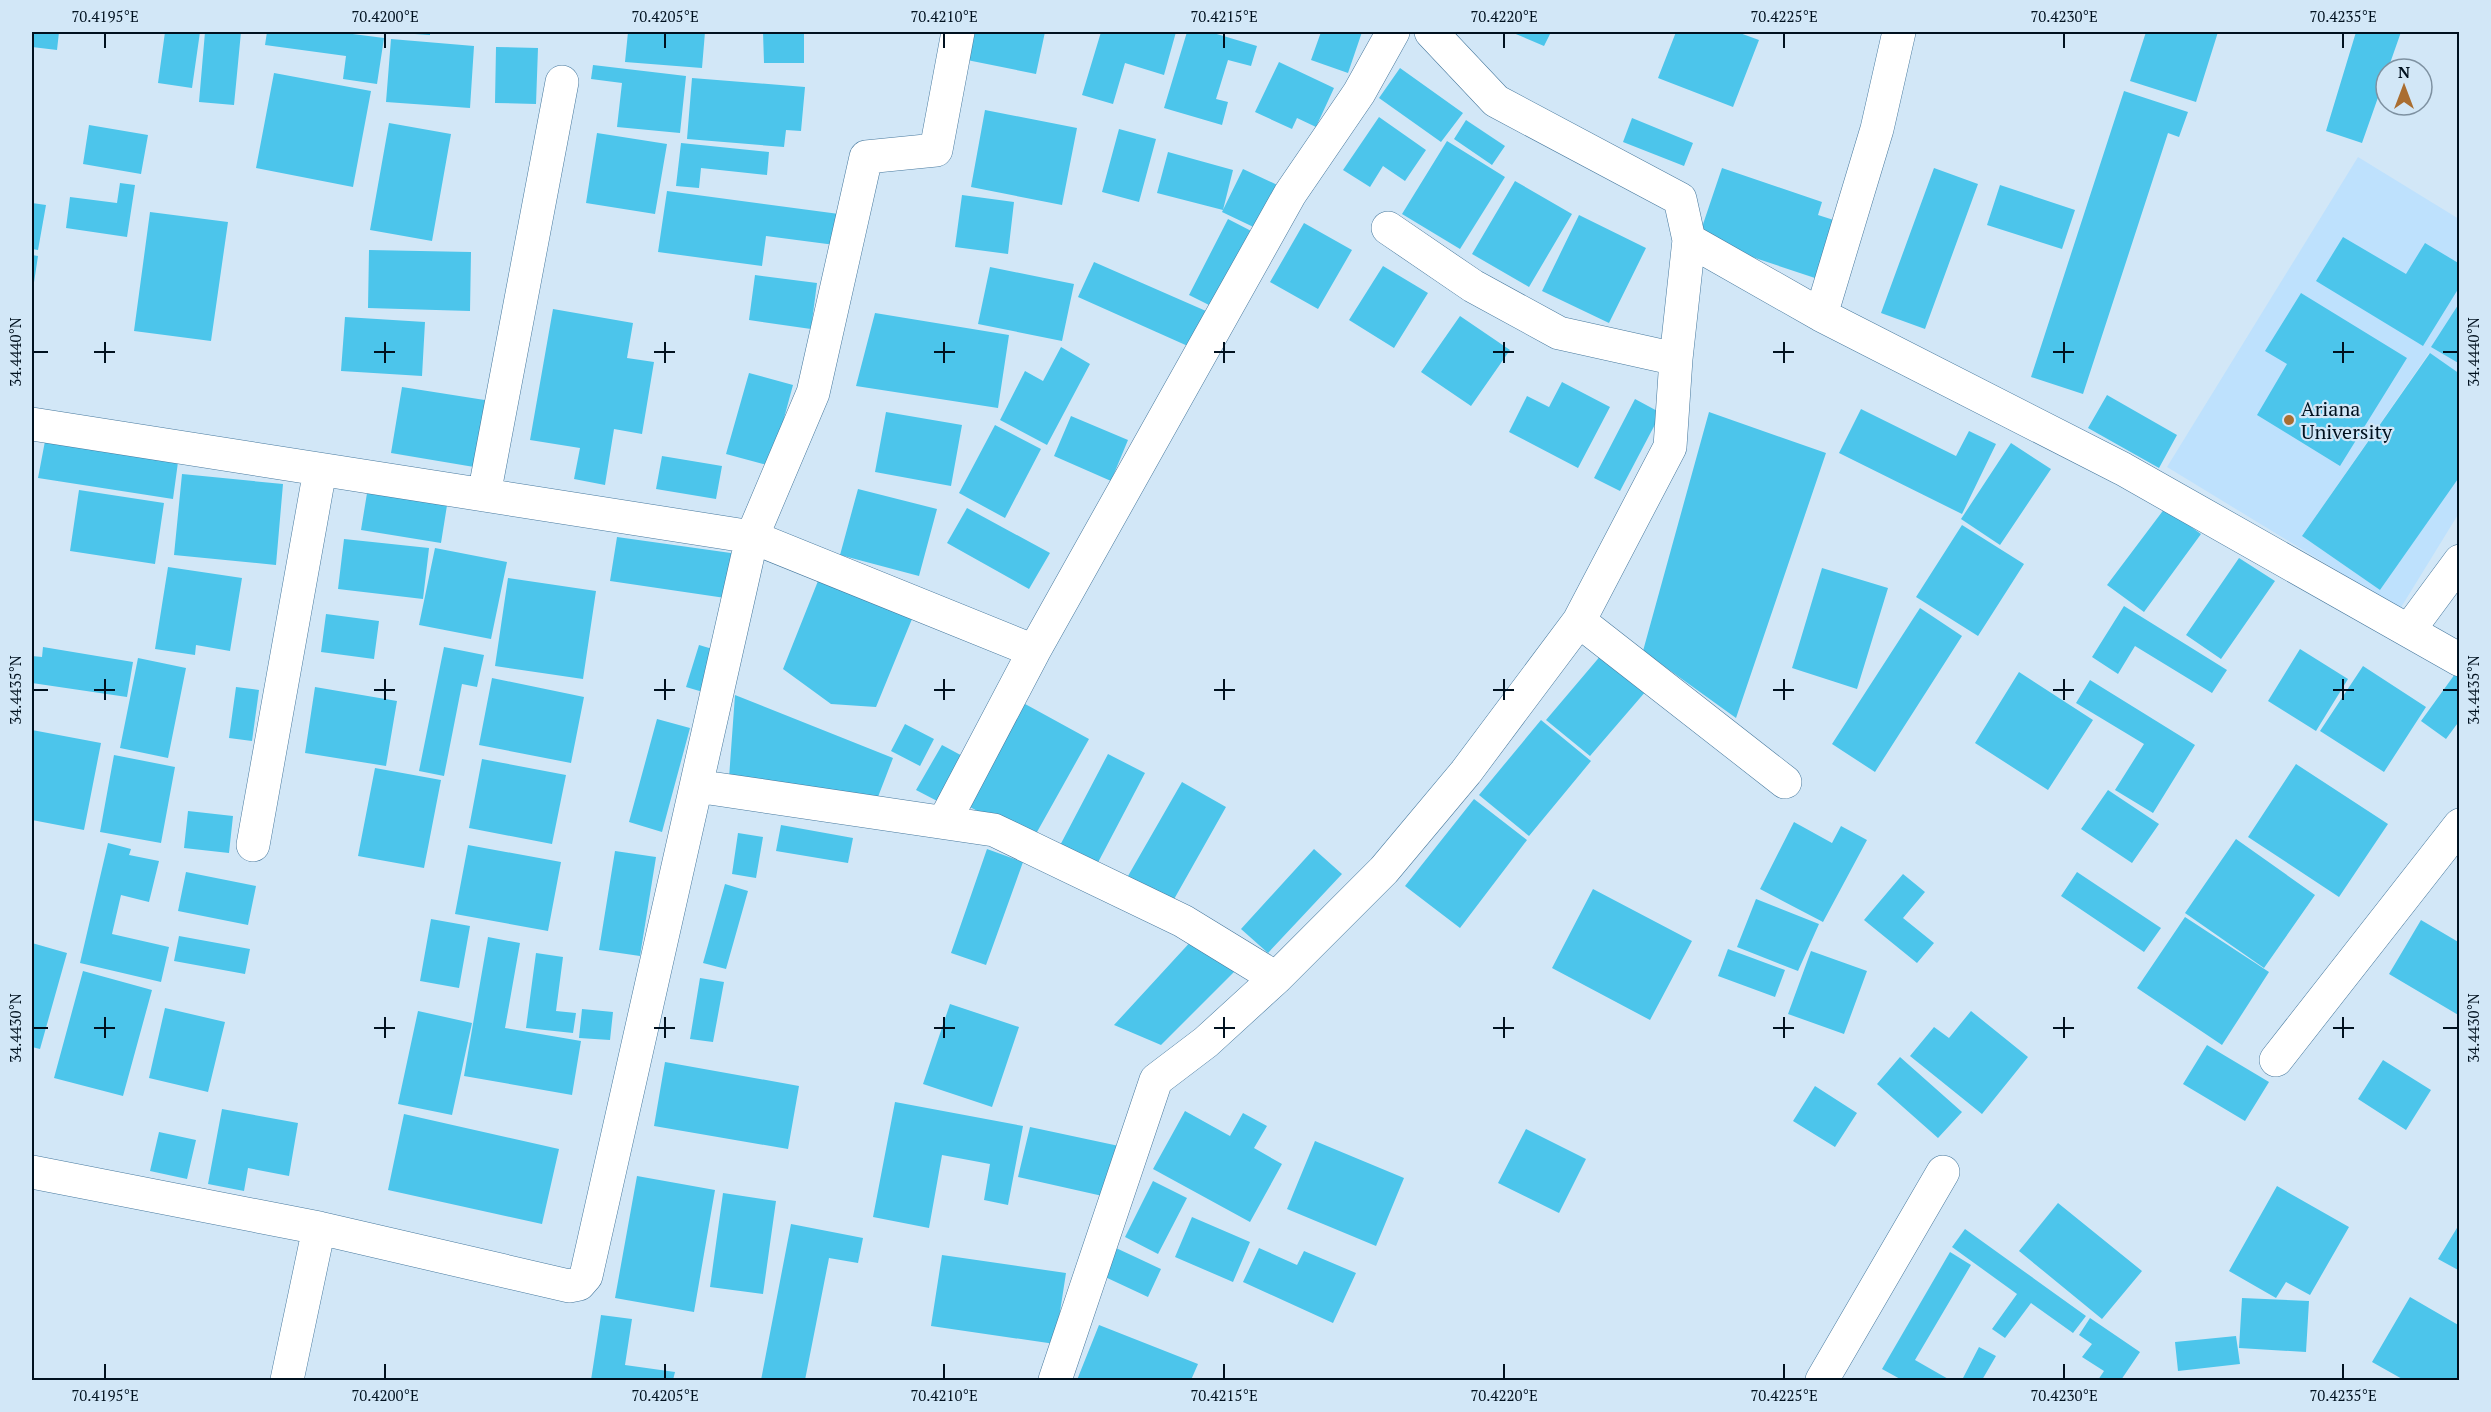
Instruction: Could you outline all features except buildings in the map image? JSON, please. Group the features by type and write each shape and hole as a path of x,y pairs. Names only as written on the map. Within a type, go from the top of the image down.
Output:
{"street":[{"path":"32,1172 319,1228 569,1286 579,1284 586,1275 752,537 813,393 866,157 936,150 958,32"},
{"path":"944,822 1034,651 1290,194 1359,93 1393,32"},
{"path":"1055,1380 1156,1080 1206,1042 1276,978 1384,870 1466,772 1579,621 1670,447 1676,359 1689,240 1680,199 1496,101 1431,32"},
{"path":"1821,315 1877,129 1899,32"},
{"path":"484,495 562,82"},
{"path":"1388,228 1473,286 1559,333 1676,359"},
{"path":"1689,240 1821,315 2123,469 2460,660"},
{"path":"32,424 752,537 1034,651"},
{"path":"253,844 320,470"},
{"path":"2409,630 2460,561"},
{"path":"1579,621 1785,782"},
{"path":"696,786 994,830 1183,921 1276,978"},
{"path":"2276,1060 2460,825"},
{"path":"1822,1380 1943,1172"},
{"path":"287,1380 319,1228"}],"shaded area":[{"name":"Ariana University","path":"2358,157 2459,219 2459,374 2429,353 2302,536 2380,590 2459,476 2459,513 2400,609 2167,467"}],"place":[{"name":"Ariana University","path":"2289,420"}]}
